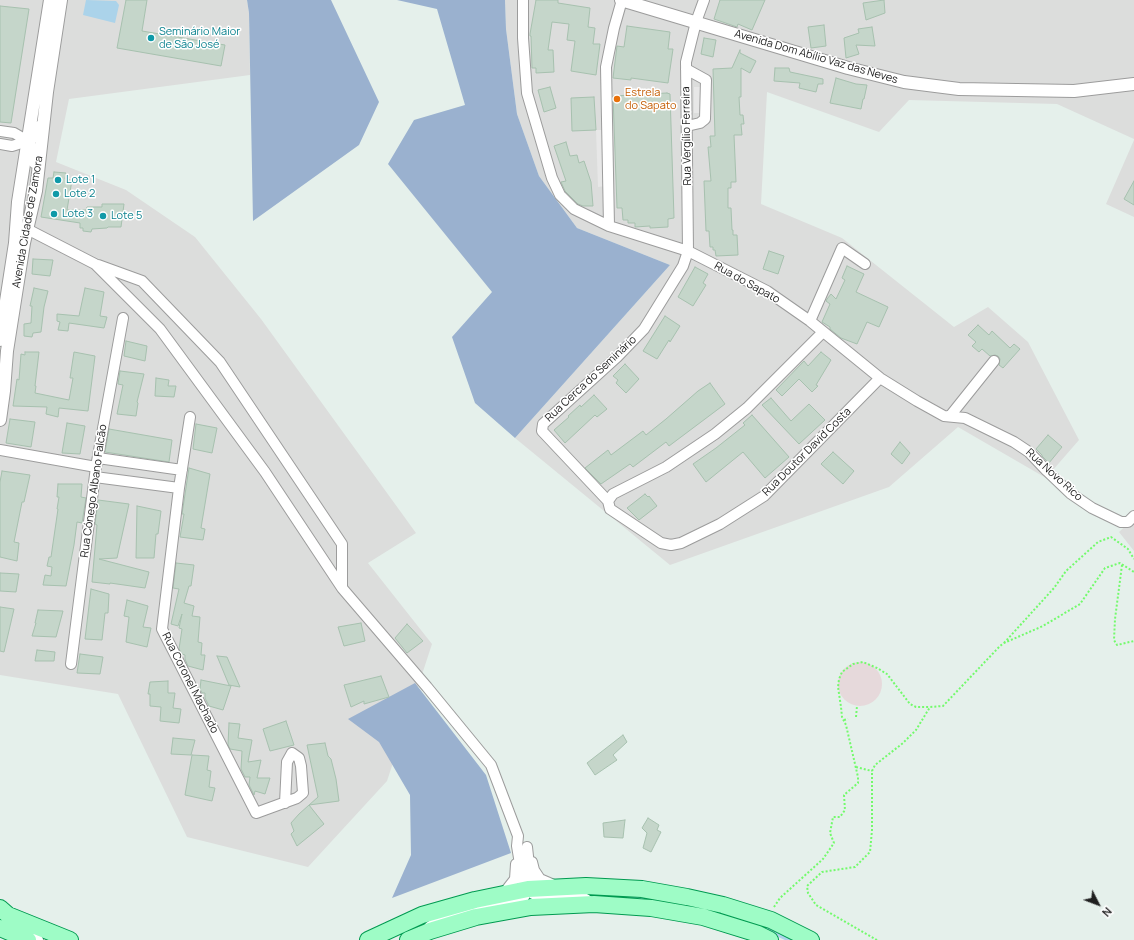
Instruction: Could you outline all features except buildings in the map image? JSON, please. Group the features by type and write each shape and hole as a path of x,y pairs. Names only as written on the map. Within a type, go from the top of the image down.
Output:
{"main road":[{"path":"368,940 422,915 475,900 528,889 586,886 642,889 687,896 723,905 771,920 810,940"},
{"path":"414,937 476,917 531,907 594,904 651,908 703,917 758,934 770,940"},
{"path":"12,928 70,940"}],"street":[{"name":"Avenida Cidade de Zamora","path":"0,340 15,243 18,202 30,121 40,74 50,0"},
{"name":"Avenida Cidade de Zamora","path":"0,420 8,350 24,243 36,191 47,92 61,0"},
{"name":"Rua do Sapato","path":"522,0 523,46 527,93 552,178 560,196 574,209 609,226 688,251 767,291 823,332"},
{"path":"609,226 606,67 614,28 622,0"},
{"name":"Avenida Dom Abílio Vaz das Neves","path":"622,0 848,68 911,83 960,89 1074,91 1134,84"},
{"name":"Rua Vergílio Ferreira","path":"688,251 686,62 696,22 704,0"},
{"path":"686,69 706,80 705,119 700,123 687,126"},
{"path":"12,146 28,141 37,136 47,92"},
{"path":"0,131 22,133 27,128 30,121"},
{"path":"14,133 28,141 35,152 32,173 36,191"},
{"path":"0,144 12,146 25,158"},
{"path":"28,229 95,264 142,281 220,362 342,544 342,588"},
{"path":"810,321 842,248 865,264"},
{"name":"Rua Cerca do Seminário","path":"543,424 617,357 644,329 683,266 688,251"},
{"path":"95,264 160,329 265,472 342,588 427,687 491,765 521,843 534,870 540,879 562,887"},
{"name":"Rua Cónego Albano Falcão","path":"71,664 96,467 123,318"},
{"path":"608,501 613,494 666,467 715,434 747,408 823,332"},
{"name":"Rua Novo Rico","path":"823,332 880,378 944,416 965,418 1014,442 1029,452 1047,472 1070,493 1092,508 1121,522 1128,522 1134,516"},
{"path":"950,416 994,361"},
{"name":"Rua Doutor David Costa","path":"543,424 542,431 608,501 610,509 661,543 671,545 681,543 720,524 764,496 880,378"},
{"name":"Rua Coronel Machado","path":"190,417 179,488 162,629 256,813 285,803"},
{"path":"0,450 96,467 179,488"},
{"path":"96,467 182,470"},
{"path":"414,937 442,918 521,899 530,884 521,843"},
{"path":"504,894 515,879 515,855 521,843"},
{"path":"528,889 533,894 543,897 573,896 584,898 594,904"},
{"path":"12,928 21,929 36,935 38,940"}],"path":[{"path":"771,920 773,908 780,898 823,859 834,843 830,833 833,817 840,817 845,810 844,795 858,784 856,767 844,720 838,687 842,672 853,664 863,662 887,674 910,704 916,707 943,706 1004,643 1014,630 1054,588 1066,571 1098,542 1111,537 1128,549 1134,559"},
{"path":"1004,643 1044,626 1080,604 1105,568 1120,563 1134,572"},
{"path":"1122,564 1115,619 1114,640 1117,645 1134,641"},
{"path":"856,717 857,706"},
{"path":"877,940 816,905 808,893 807,886 822,872 855,867 870,852 872,830 872,771 875,764 903,743 916,730 930,707"},
{"path":"844,720 848,719"},
{"path":"856,767 872,771"}],"shaded area":[{"path":"0,0 247,0 249,13 250,75 69,99 56,162 126,190 195,237 261,319 416,533 368,563 432,644 387,781 308,867 187,837 118,694 0,675"},
{"path":"86,0 116,1 119,5 115,23 83,15"},
{"path":"247,0 331,0 379,102 359,145 253,221 249,13"},
{"path":"397,0 505,0 506,29 517,114 539,176 577,228 670,265 515,438 475,403 452,337 492,292 388,164 414,120 465,105 437,9"},
{"path":"505,0 1134,0 1134,139 1057,104 909,100 879,132 767,92 761,204 842,238 954,327 988,307 1028,342 1079,440 1046,478 958,427 889,487 670,565 515,438 670,265 577,228 539,176 517,114 506,29"},
{"path":"694,87 702,87 702,113 694,113"},
{"path":"596,130 604,130 606,186 598,187"},
{"path":"1134,140 1134,217 1106,204"},
{"path":"1134,518 1134,551 1119,532"},
{"path":"856,662 864,662 876,668 882,680 882,688 876,700 864,706 856,706 844,700 838,688 838,680 844,668"},
{"path":"415,683 486,775 511,853 392,898 411,855 410,795 379,742 348,719"},
{"path":"616,893 697,905 766,926 797,940 785,940 765,931 589,894"}],"place":[{"name":"Seminário Maior de São José","path":"151,38"},
{"name":"Estrela do Sapato","path":"617,99"},
{"name":"Lote 1","path":"58,180"},
{"name":"Lote 2","path":"56,194"},
{"name":"Lote 3","path":"54,214"},
{"name":"Lote 5","path":"103,216"}]}
